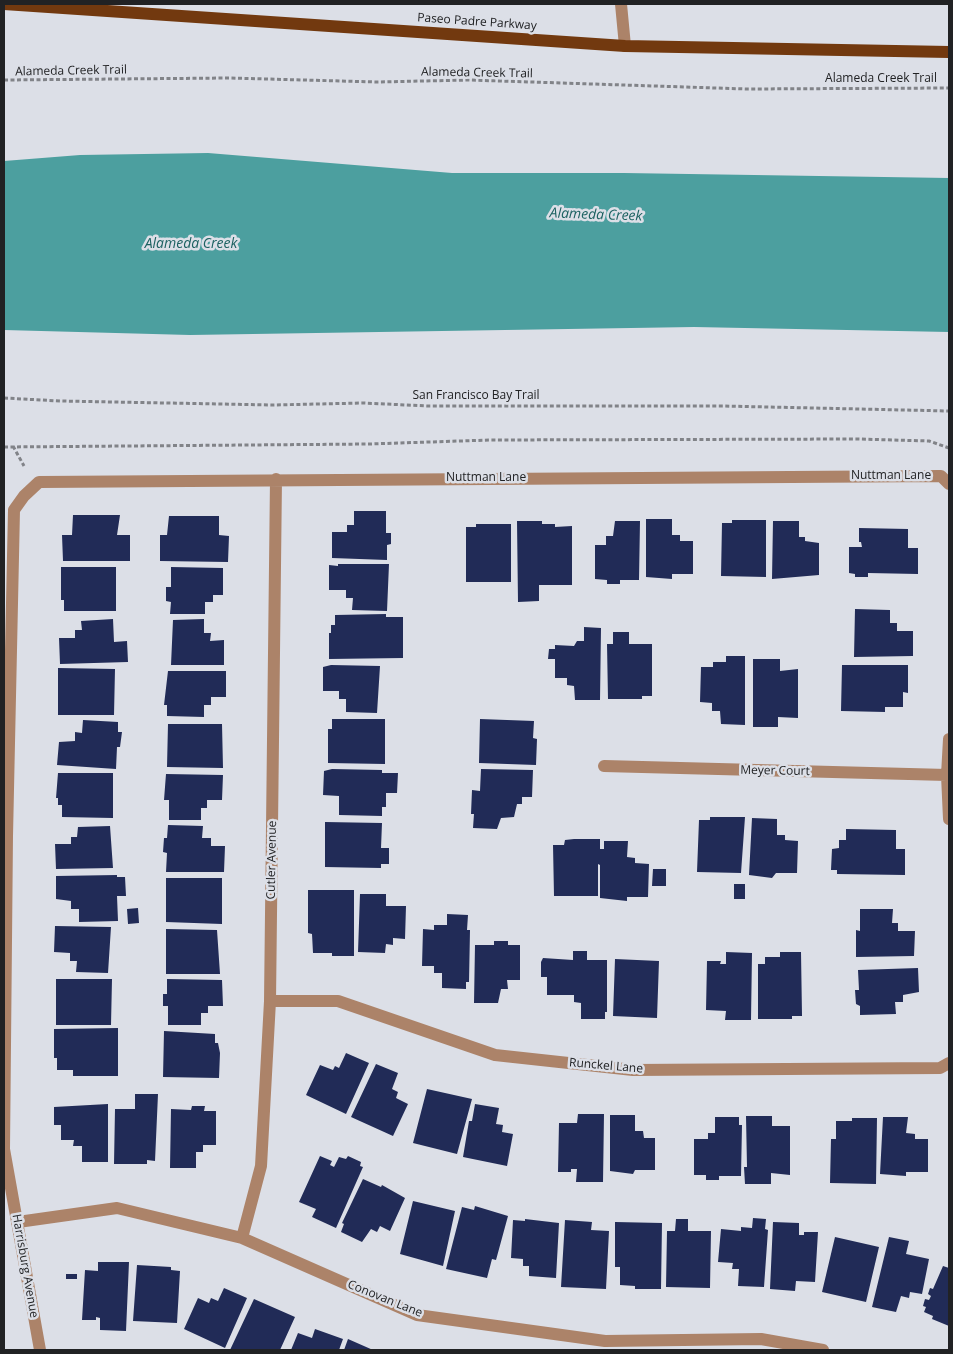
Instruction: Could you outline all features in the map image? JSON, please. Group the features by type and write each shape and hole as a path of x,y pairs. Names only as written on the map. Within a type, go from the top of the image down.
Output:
{"main road":[{"name":"Paseo Padre Parkway","path":"4,4 625,46 949,52"}],"street":[{"path":"621,4 625,46"},
{"name":"Nuttman Lane","path":"24,496 39,482 941,476 949,484"},
{"name":"Cutler Avenue","path":"242,1238 261,1166 270,1000 276,480"},
{"name":"Harrisburg Avenue","path":"24,496 14,510 6,846 4,1149 40,1350"},
{"path":"949,739 947,775 949,819"},
{"name":"Meyer Court","path":"604,766 947,775"},
{"name":"Runckel Lane","path":"270,1000 338,1001 495,1056 633,1070 940,1068 949,1063"},
{"name":"Conovan Lane","path":"18,1222 117,1208 242,1238 417,1315 605,1341 762,1339 822,1350"}],"path":[{"name":"Alameda Creek Trail","path":"4,80 239,78 377,82 469,80 747,89 949,88"},
{"name":"San Francisco Bay Trail","path":"4,398 237,404 723,406 949,411"},
{"path":"4,447 369,444 490,440 858,439 930,440 949,448"},
{"path":"13,446 24,466"}],"water":[{"name":"Alameda Creek","path":"208,153 452,173 624,173 949,178 949,332 694,327 190,335 4,330 4,161 80,155"}],"building":[{"path":"354,511 386,511 386,533 391,533 391,544 387,545 387,560 332,558 332,532 347,532 347,525 354,525"},
{"path":"73,515 120,515 117,535 130,535 130,561 63,561 62,535 72,535"},
{"path":"169,516 219,516 219,535 229,536 228,562 160,561 160,535 167,535"},
{"path":"646,519 672,519 672,535 680,535 680,541 693,541 693,574 672,574 672,579 646,577"},
{"path":"732,520 766,520 766,577 721,576 722,523 732,523"},
{"path":"517,521 542,521 542,524 555,524 555,527 572,526 572,585 539,585 539,601 518,602"},
{"path":"615,521 640,521 639,580 620,580 620,584 607,584 607,580 595,579 595,545 606,545 606,536 613,536"},
{"path":"773,521 799,521 799,537 805,537 805,541 819,543 819,575 772,579"},
{"path":"476,524 511,524 511,582 466,582 466,527 476,527"},
{"path":"859,528 908,529 908,548 918,548 918,574 868,573 868,577 855,577 855,574 849,573 849,547 862,547 861,542 859,542"},
{"path":"338,564 389,564 387,611 352,610 353,598 346,598 346,590 329,590 329,565 338,566"},
{"path":"61,567 116,567 116,611 64,611 64,600 61,600"},
{"path":"171,567 223,568 223,595 213,595 213,602 205,602 205,614 170,614 171,602 166,601 166,587 171,587"},
{"path":"855,609 890,610 890,623 897,623 897,631 913,631 913,656 854,657"},
{"path":"386,614 386,617 403,617 403,658 329,659 329,633 331,633 331,625 335,625 335,615"},
{"path":"113,619 114,642 127,641 128,662 60,664 59,638 75,638 75,630 82,630 81,621"},
{"path":"204,619 204,633 211,633 210,641 224,640 224,665 171,665 173,620"},
{"path":"584,627 601,628 600,700 575,700 574,686 567,685 567,678 555,678 555,659 548,659 549,649 555,649 555,645 574,646 577,641 584,641"},
{"path":"613,632 629,632 629,644 652,644 652,696 642,696 642,699 608,699 607,644 613,644"},
{"path":"726,656 745,656 745,725 721,724 720,711 712,711 712,703 700,702 701,667 713,667 713,662 726,662"},
{"path":"753,659 780,659 780,671 798,669 798,718 778,717 778,727 753,727"},
{"path":"331,665 380,666 377,713 346,712 346,699 339,699 339,691 323,691 323,667"},
{"path":"842,665 908,665 908,693 903,692 903,707 885,707 885,712 841,711"},
{"path":"58,668 115,669 114,715 58,715"},
{"path":"168,671 226,671 226,697 211,697 211,705 204,705 204,717 167,716 167,705 164,705"},
{"path":"332,719 385,719 385,764 328,763 328,729 332,729"},
{"path":"480,719 534,721 533,738 537,739 536,765 479,763"},
{"path":"83,720 118,722 118,732 122,732 120,747 117,747 116,769 57,765 59,742 75,741 75,732 82,733"},
{"path":"168,724 222,724 223,768 167,767"},
{"path":"332,769 382,770 382,773 398,773 397,793 386,793 386,807 382,807 382,816 339,815 339,796 323,795 324,771"},
{"path":"481,769 533,770 532,797 522,797 522,804 517,804 514,817 501,818 497,829 473,828 474,814 471,814 472,790 480,791"},
{"path":"58,773 113,773 113,818 62,817 62,805 58,805 58,798 56,798"},
{"path":"166,774 223,775 222,800 207,800 207,808 201,808 201,820 169,820 169,800 164,800"},
{"path":"710,817 745,817 741,873 697,872 699,820 710,820"},
{"path":"752,818 777,819 777,835 785,835 785,840 798,841 797,873 776,873 772,878 749,875"},
{"path":"325,822 382,823 381,848 389,848 389,864 381,864 381,868 325,867"},
{"path":"168,825 203,826 202,838 211,838 211,846 225,846 224,872 166,872 167,853 163,852 164,838 167,838"},
{"path":"110,826 113,868 56,869 55,844 71,844 71,837 77,837 78,827"},
{"path":"846,829 896,830 896,849 905,849 905,875 837,874 837,870 831,870 832,849 839,848 839,840 846,840"},
{"path":"600,839 600,849 604,849 604,841 628,841 627,857 635,858 635,863 649,864 648,897 627,897 627,901 600,898 600,865 598,864 598,896 554,896 553,845 564,845 565,840"},
{"path":"653,869 666,869 666,886 652,886"},
{"path":"117,875 117,877 125,877 126,896 117,896 118,921 79,922 79,909 71,909 71,901 56,899 56,876"},
{"path":"166,878 222,878 222,924 166,922"},
{"path":"734,884 745,884 745,899 734,899"},
{"path":"308,890 354,890 354,956 332,956 332,953 313,953 312,934 308,933"},
{"path":"360,894 386,894 386,906 406,906 405,939 393,938 393,945 386,944 385,953 358,952"},
{"path":"138,908 139,923 128,924 127,909"},
{"path":"860,909 893,909 892,923 898,923 898,931 915,931 914,956 856,957 856,930 860,931"},
{"path":"447,914 468,915 467,930 470,930 469,982 466,982 466,989 442,988 442,973 434,973 434,966 422,966 423,929 434,930 434,925 447,925"},
{"path":"55,926 111,927 108,973 76,972 77,961 70,961 70,953 54,952"},
{"path":"166,929 217,930 220,974 166,974"},
{"path":"494,941 508,941 508,945 520,945 520,980 507,980 508,989 501,989 498,1003 474,1003 475,945 494,945"},
{"path":"573,951 587,951 587,960 607,960 607,1012 605,1012 605,1019 581,1019 581,1003 574,1002 574,995 547,995 547,977 541,977 541,962 543,958 573,960"},
{"path":"726,952 752,953 751,1020 725,1020 726,1011 706,1010 707,961 721,961 720,964 726,964"},
{"path":"780,952 801,952 802,1016 792,1016 792,1019 758,1019 758,964 765,964 765,957 780,957"},
{"path":"615,959 659,961 657,1018 613,1016"},
{"path":"918,968 919,992 903,995 903,1002 895,1002 896,1014 860,1015 860,1006 856,1004 855,990 859,990 858,970"},
{"path":"56,979 112,979 111,1025 56,1025"},
{"path":"167,979 222,980 223,1006 208,1006 208,1013 201,1013 201,1025 168,1025 168,1006 163,1006 163,994 167,994"},
{"path":"118,1028 118,1076 73,1076 73,1070 57,1070 57,1058 54,1058 54,1029"},
{"path":"164,1031 215,1034 215,1043 218,1043 220,1053 219,1078 163,1077"},
{"path":"346,1053 369,1063 346,1114 306,1095 320,1065 333,1070 335,1066 339,1068"},
{"path":"376,1064 398,1073 392,1089 398,1092 396,1098 408,1104 393,1136 351,1117"},
{"path":"427,1089 472,1099 457,1154 413,1143"},
{"path":"135,1094 158,1094 155,1161 147,1160 147,1164 114,1164 115,1109 135,1109"},
{"path":"108,1104 108,1162 82,1162 82,1146 73,1146 74,1140 61,1140 61,1125 54,1125 54,1107"},
{"path":"475,1104 499,1108 496,1124 503,1125 502,1132 513,1134 507,1166 463,1157 469,1121 472,1121"},
{"path":"192,1106 205,1106 204,1111 216,1111 216,1145 203,1145 203,1152 196,1152 196,1168 170,1168 171,1109 191,1110"},
{"path":"578,1114 604,1114 603,1182 576,1182 577,1169 571,1169 571,1172 558,1172 559,1123 577,1123"},
{"path":"610,1115 635,1115 635,1131 643,1131 644,1138 655,1138 655,1170 635,1170 633,1174 610,1171"},
{"path":"746,1116 772,1116 772,1126 790,1126 790,1175 771,1173 771,1184 745,1184 744,1167 747,1167"},
{"path":"715,1117 739,1117 739,1125 742,1125 741,1176 719,1176 719,1180 706,1180 706,1175 694,1175 694,1139 708,1139 708,1133 715,1133"},
{"path":"883,1117 908,1117 906,1133 915,1134 915,1139 928,1139 928,1172 906,1172 906,1176 880,1174"},
{"path":"852,1118 877,1118 876,1184 830,1183 831,1139 836,1139 836,1121 852,1121"},
{"path":"320,1156 332,1161 330,1165 334,1167 339,1157 346,1159 348,1156 361,1162 360,1166 363,1167 336,1228 312,1217 316,1209 299,1202"},
{"path":"363,1179 381,1187 382,1185 405,1198 390,1231 380,1226 377,1232 371,1229 362,1242 341,1232 344,1224 342,1223"},
{"path":"413,1201 455,1211 443,1266 400,1254"},
{"path":"475,1206 508,1216 496,1260 492,1259 487,1278 446,1269 462,1207 474,1210"},
{"path":"753,1218 766,1219 765,1229 768,1230 764,1287 738,1286 739,1269 732,1269 733,1263 718,1262 721,1229 741,1231 741,1227 752,1228"},
{"path":"525,1219 559,1223 556,1278 529,1276 529,1266 523,1266 523,1259 511,1258 513,1220 525,1221"},
{"path":"676,1219 688,1219 688,1231 711,1231 710,1288 666,1287 667,1231 675,1231"},
{"path":"565,1220 592,1222 591,1230 609,1231 606,1289 561,1287"},
{"path":"615,1222 662,1223 661,1289 635,1289 635,1286 620,1285 620,1267 615,1267"},
{"path":"773,1222 799,1223 799,1235 804,1235 804,1232 818,1232 815,1282 796,1281 795,1291 770,1289"},
{"path":"835,1237 879,1247 866,1302 822,1292"},
{"path":"889,1237 909,1241 906,1254 929,1259 922,1294 910,1292 909,1298 901,1296 896,1312 872,1307"},
{"path":"98,1262 129,1262 126,1331 100,1330 100,1318 96,1317 96,1320 82,1320 85,1270 98,1271"},
{"path":"137,1265 171,1267 171,1270 180,1271 177,1323 133,1321"},
{"path":"943,1266 949,1268 949,1326 932,1319 933,1316 924,1312 926,1307 923,1306 925,1299 929,1300 931,1296 928,1294 930,1288 933,1289"},
{"path":"66,1274 77,1274 77,1279 66,1279"},
{"path":"224,1288 247,1298 225,1348 184,1329 198,1298 209,1303 211,1298 218,1301"},
{"path":"254,1299 295,1317 280,1350 230,1350"},
{"path":"315,1329 343,1339 339,1350 291,1350 298,1333 312,1338"},
{"path":"348,1339 373,1350 344,1350"}]}
